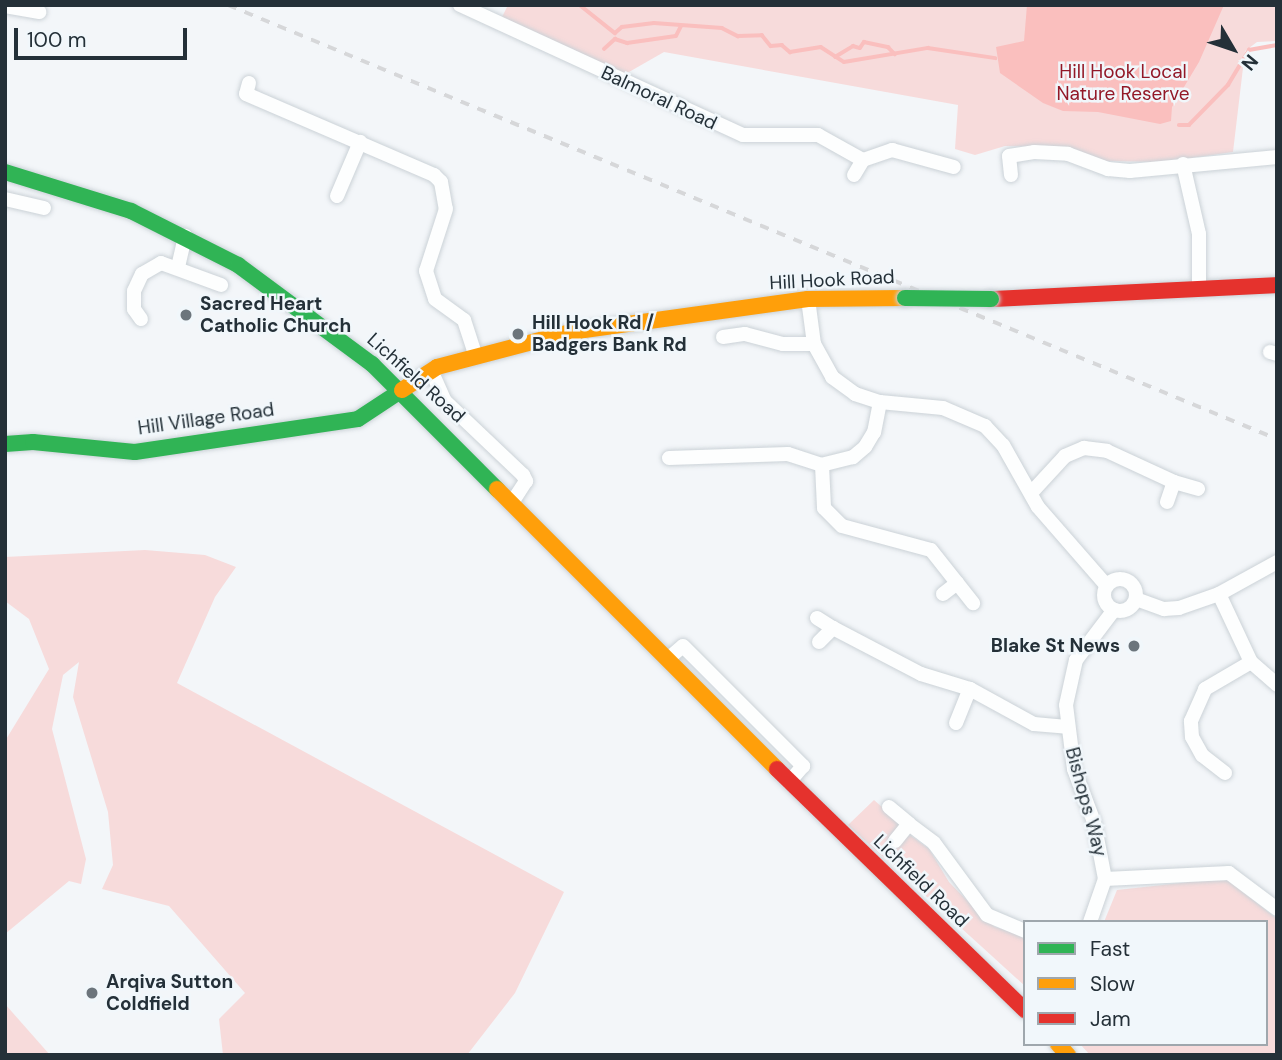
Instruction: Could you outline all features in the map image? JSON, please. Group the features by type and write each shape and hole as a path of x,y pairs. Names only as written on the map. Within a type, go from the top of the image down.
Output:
{"main road":[{"name":"Lichfield Road","path":"5,172 131,211 185,236 238,265 335,334 404,391 789,782 1023,1008"},
{"name":"Hill Hook Road","path":"404,391 431,370 570,332 808,299 990,299 1277,285"},
{"name":"Hill Village Road","path":"5,444 33,442 135,452 197,445 358,419 404,391"}],"street":[{"name":"Balmoral Road","path":"460,5 743,135 818,135 863,160"},
{"path":"5,6 39,12"},
{"path":"245,95 360,142 434,175 441,182 446,209 426,271 435,299 464,320 476,356"},
{"path":"337,196 360,142"},
{"path":"854,175 863,160 881,150 892,150 954,167"},
{"path":"1011,175 1009,156 1034,152 1068,154 1108,169 1277,157"},
{"path":"1183,164 1199,234 1199,289"},
{"path":"5,199 44,208"},
{"path":"177,267 185,236"},
{"path":"141,319 134,309 134,291 142,274 161,263 221,285"},
{"path":"808,299 814,344 832,377 855,394 880,402 943,408 985,426 1003,444 1031,493 1106,585 1104,600 1114,610 1125,610 1136,599"},
{"path":"723,337 745,327 783,344 814,344"},
{"path":"431,370 446,401 523,475 526,481 513,500"},
{"path":"669,458 697,467 789,454 822,465 853,457 865,447 874,432 880,402"},
{"path":"1031,493 1065,456 1084,448 1107,451 1174,482 1198,489"},
{"path":"822,465 824,508 835,523 931,550 973,603"},
{"path":"1167,502 1174,482"},
{"path":"1136,599 1164,609 1219,594 1277,562"},
{"path":"1106,585 1125,579 1135,588 1136,599"},
{"path":"943,594 957,583"},
{"path":"1219,594 1251,662 1277,685"},
{"name":"Bishops Way","path":"1091,920 1105,879 1067,727 1066,705 1076,660 1114,610"},
{"path":"817,618 912,670 970,689 1034,724 1067,727"},
{"path":"819,642 833,628"},
{"path":"1225,773 1202,755 1192,737 1195,706 1212,684 1251,662"},
{"path":"957,720 970,689"},
{"path":"1192,768 1202,755"},
{"path":"889,807 934,843 987,915 1023,930"},
{"path":"895,841 909,824"},
{"path":"1105,879 1229,873 1277,909"}],"green space":[{"name":"Hill Hook Local Nature Reserve","path":"508,5 1277,5 1277,41 1257,42 1245,51 1233,152 1163,162 1105,161 1062,147 1005,146 975,155 955,149 958,105 664,52 622,76 501,19"},
{"path":"145,550 205,555 236,567 215,597 177,683 564,892 515,993 467,1055 223,1055 219,1019 245,993 169,906 102,889 113,865 108,812 73,697 79,662 63,675 52,729 86,859 81,884 69,881 5,934 5,741 49,669 29,619 5,601 5,557"},
{"path":"874,800 899,822 906,837 910,835 929,849 949,882 983,917 995,927 1023,935 1023,984 848,825"},
{"path":"1225,878 1277,919 1277,1055 1090,1055 1082,1046 1268,1046 1268,920 1105,920 1117,890"},
{"path":"5,1004 50,1055 5,1055"}],"shaded area":[{"path":"1027,5 1224,5 1199,62 1172,107 1171,121 1160,124 1098,112 1063,111 1043,103 1000,73 996,47 1024,41"}],"waterway":[{"path":"580,5 615,33 622,27 654,23 722,28 738,36 762,35 771,46 782,45 790,52 821,47 844,62 928,48 995,58"},
{"path":"604,49 615,39 627,43 676,36 681,26"},
{"path":"835,57 853,46 860,48 864,42 888,47 895,54"},
{"path":"1179,125 1189,125 1228,85 1249,50 1277,45"}],"railway":[{"path":"228,5 1277,439"}],"traffic: fast":[{"path":"5,172 131,211 238,265 372,364 497,489"},
{"path":"905,298 991,299"},
{"path":"5,444 33,442 135,452 358,419 402,390"}],"traffic: slow":[{"path":"402,390 437,367 570,332 808,299 905,298"},
{"path":"497,489 777,769"},
{"path":"1060,1046 1068,1055"}],"traffic: jam":[{"path":"991,299 1277,285"},
{"path":"777,769 1023,1008"}],"place":[{"name":"Sacred Heart Catholic Church","path":"186,315"},
{"name":"Hill Hook Rd / Badgers Bank Rd","path":"518,334"},
{"name":"Blake St News","path":"1134,646"},
{"name":"Arqiva Sutton Coldfield","path":"92,993"}]}
